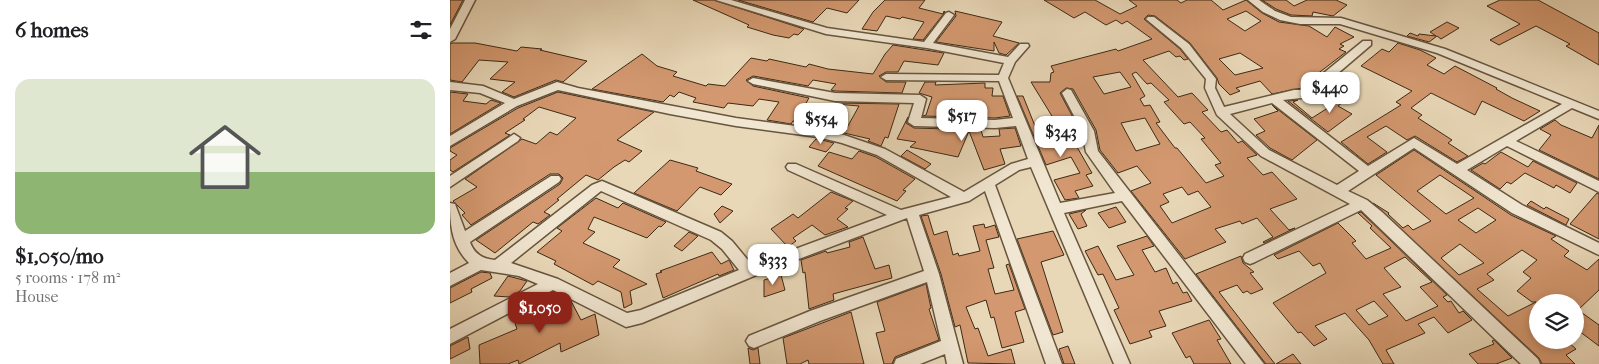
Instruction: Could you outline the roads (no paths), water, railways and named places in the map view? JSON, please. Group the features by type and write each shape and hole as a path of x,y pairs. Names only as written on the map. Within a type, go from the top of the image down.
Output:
{"street":[{"path":"450,37 470,0"},
{"path":"721,0 826,30 927,45 1010,61"},
{"path":"1253,0 1284,19 1294,21 1329,19 1341,21 1441,51 1569,105 1599,115"},
{"path":"450,16 463,14"},
{"path":"927,45 949,15"},
{"path":"1151,20 1185,46 1211,78 1210,88 1221,112 1265,153 1362,204 1377,216 1532,364"},
{"path":"1221,112 1294,94 1306,94 1368,43"},
{"path":"1024,46 1010,61 1003,78 1122,364"},
{"path":"886,77 1003,78"},
{"path":"753,81 834,96 920,99 914,122 995,124 1021,121"},
{"path":"450,86 479,88 496,93 513,103"},
{"path":"450,142 513,103 557,86 578,92 736,122 818,133 881,152 964,198"},
{"path":"1067,93 1088,131 1092,152 1123,196 1216,312 1237,343 1256,364"},
{"path":"1274,99 1368,172"},
{"path":"1457,170 1569,105"},
{"path":"450,182 514,138"},
{"path":"1506,141 1599,187"},
{"path":"1338,191 1414,142 1517,209 1599,250"},
{"path":"450,280 479,264 498,264 521,269 626,320 642,316 749,272 906,214 964,198 1015,167 1036,161"},
{"path":"792,168 906,214 932,274 955,364"},
{"path":"461,241 555,179"},
{"path":"988,182 1054,364"},
{"path":"498,264 596,188 602,186 716,236 727,244 749,272"},
{"path":"1057,209 1123,196"},
{"path":"1250,258 1362,204"},
{"path":"450,208 454,224 466,251 479,264"},
{"path":"754,341 815,316 932,274"},
{"path":"450,337 553,283"},
{"path":"902,364 951,344"}]}
